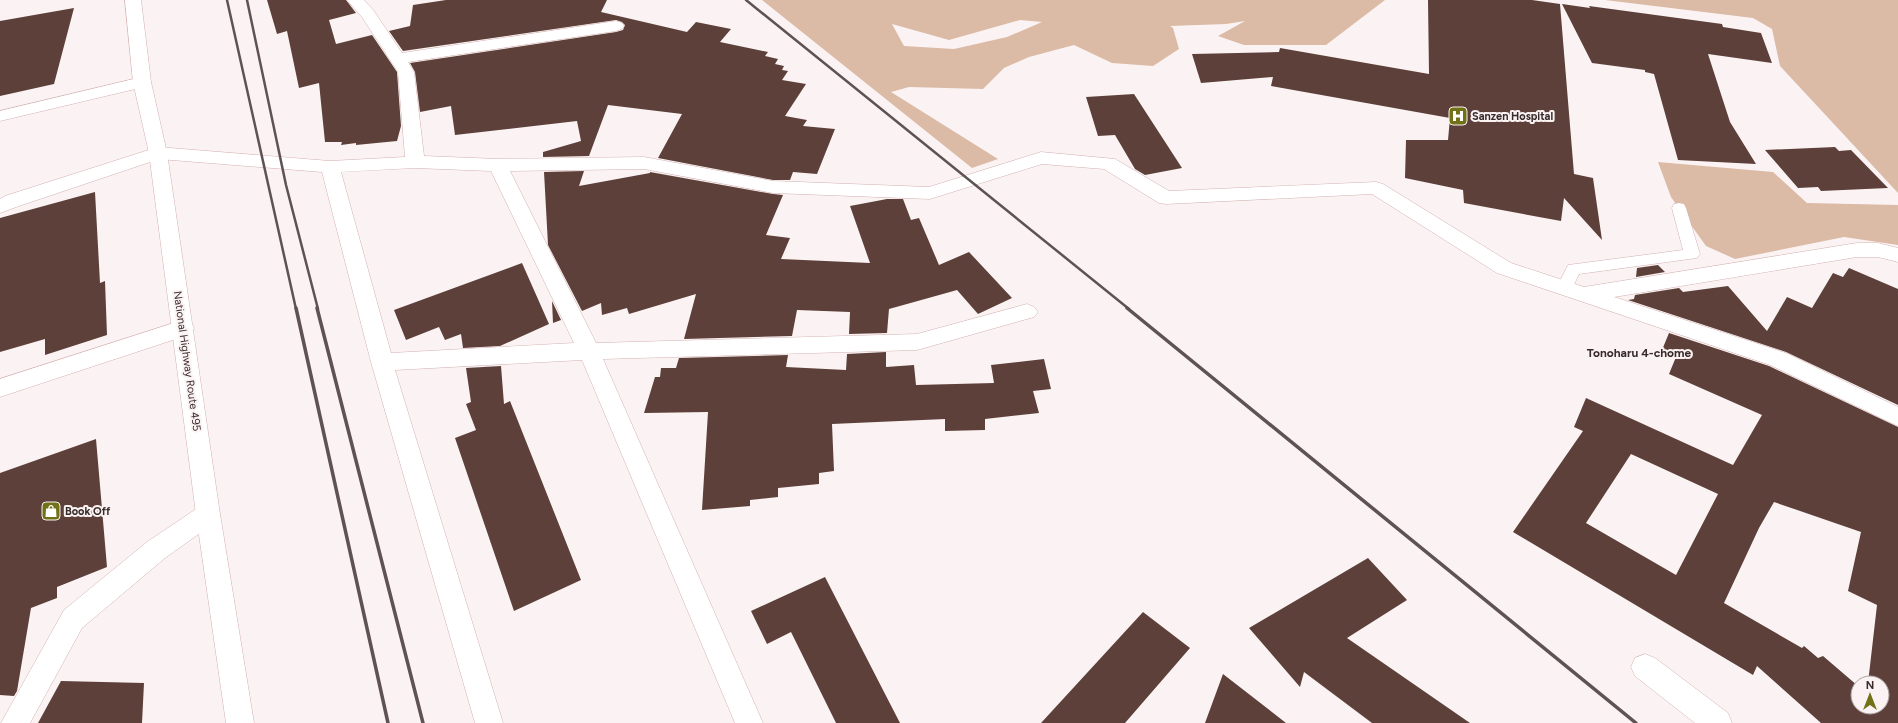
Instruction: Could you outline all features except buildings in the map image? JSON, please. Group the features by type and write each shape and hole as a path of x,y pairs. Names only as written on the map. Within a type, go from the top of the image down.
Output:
{"main road":[{"name":"National Highway Route 495","path":"133,0 142,82 158,153 208,514 240,723"},
{"path":"355,0 368,14 406,72 415,162"},
{"path":"398,59 616,26"},
{"path":"0,116 142,82"},
{"path":"0,207 12,201 158,153 330,167 415,162 498,165 644,164 774,187 930,193 1041,158 1108,164 1166,198 1376,188 1504,268 1778,359 1898,417"},
{"path":"498,165 589,351 749,723"},
{"path":"330,167 382,362 489,723"},
{"path":"1573,292 1857,250 1878,250 1898,255"},
{"path":"382,362 589,351 917,342 1027,312"},
{"path":"0,388 183,328"},
{"path":"15,723 73,619 156,550 208,514"},
{"path":"1645,667 1718,723"}],"lane":[{"path":"1573,292 1574,269 1692,254 1679,208"}],"shaded area":[{"path":"762,0 1385,0 1326,45 1244,45 1218,36 1245,21 1226,24 1170,26 1173,28 1179,49 1153,66 1112,63 1074,45 1029,57 1004,68 983,89 909,87 891,92 998,159 972,168","holes":["1020,20 1042,22 1007,37 954,49 904,46 892,24 949,40"]},
{"path":"1605,0 1898,0 1898,193 1780,66 1772,29 1753,18"},
{"path":"1658,162 1773,172 1807,203 1898,205 1898,245 1844,237 1735,259 1706,246 1671,197"}],"railway":[{"path":"227,0 296,309"},
{"path":"247,0 286,185 318,309"},
{"path":"746,0 1129,309"},
{"path":"296,308 388,723"},
{"path":"317,308 423,723"},
{"path":"1127,308 1636,723"}],"place":[{"name":"Sanzen Hospital","path":"1458,116"},
{"name":"Book Off","path":"51,511"}],"district":[{"name":"Tonoharu 4-chome","path":"1639,353"}]}
